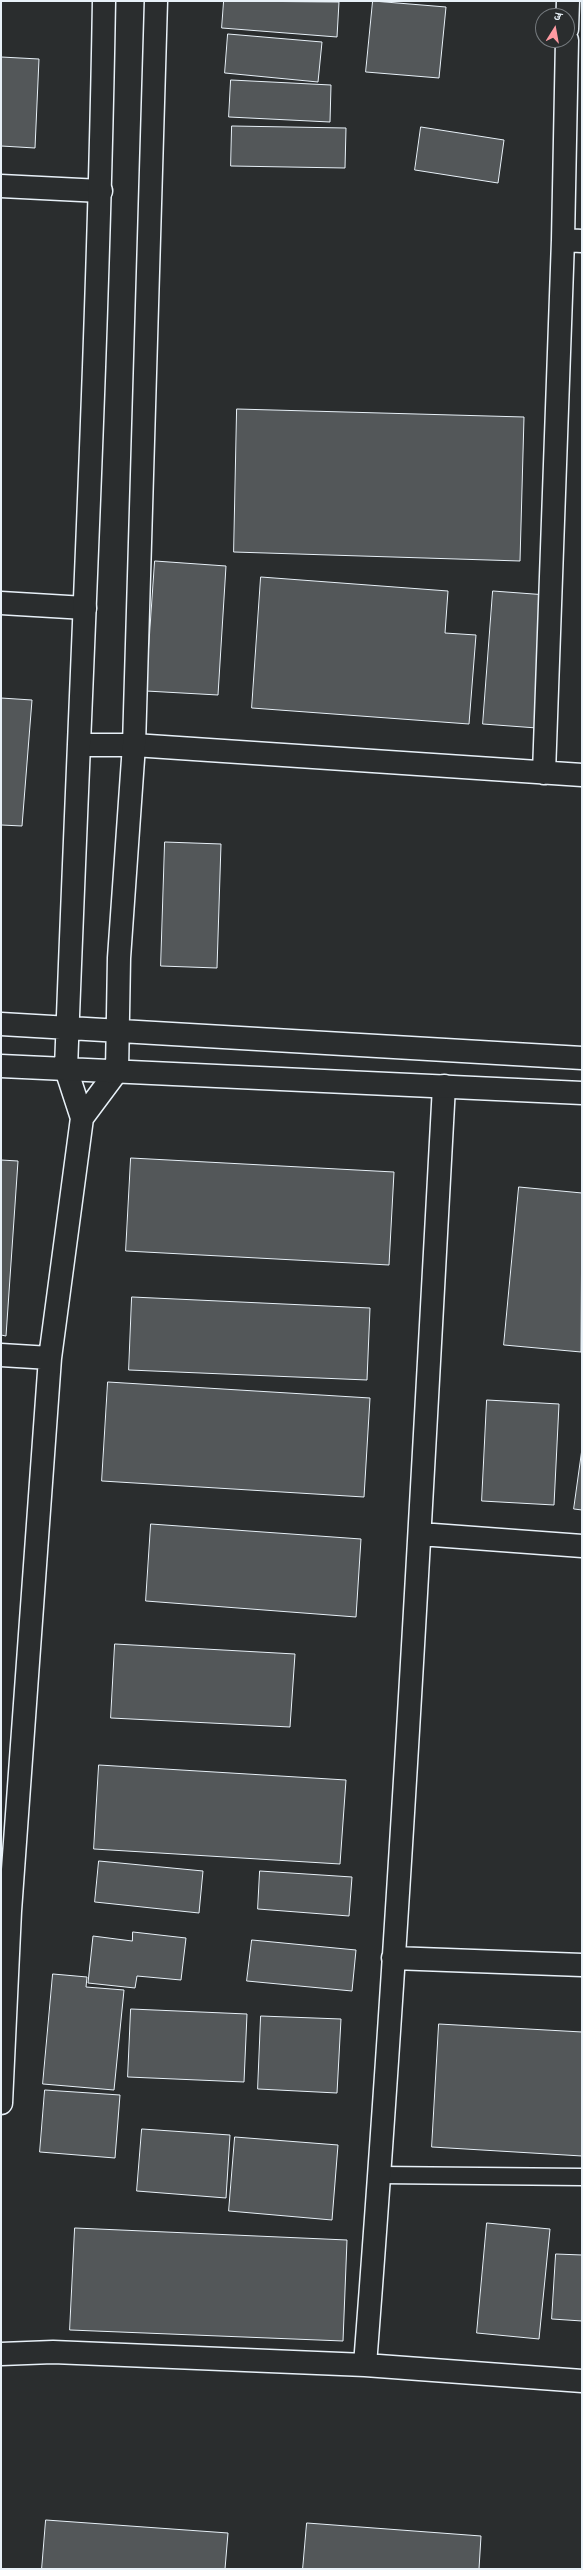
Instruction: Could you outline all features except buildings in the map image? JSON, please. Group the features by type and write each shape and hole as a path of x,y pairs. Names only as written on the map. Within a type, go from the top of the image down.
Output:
{"street":[{"path":"1,2103 5,1910 50,1358 82,1118 66,1068 101,191 104,1"},
{"path":"82,1118 117,1071 119,958 134,745 156,1"},
{"path":"544,773 572,241 567,48"},
{"path":"1,186 101,191"},
{"path":"1,604 85,608"},
{"path":"80,745 134,745 582,775"},
{"path":"1,1024 582,1058"},
{"path":"1,1066 582,1093"},
{"path":"365,2365 380,2175 420,1534 444,1086"},
{"path":"1,1355 50,1358"},
{"path":"420,1534 582,1546"},
{"path":"393,1958 582,1966"},
{"path":"1,2354 53,2352 365,2365 582,2381"}],"lane":[{"path":"380,2175 582,2178"}]}
